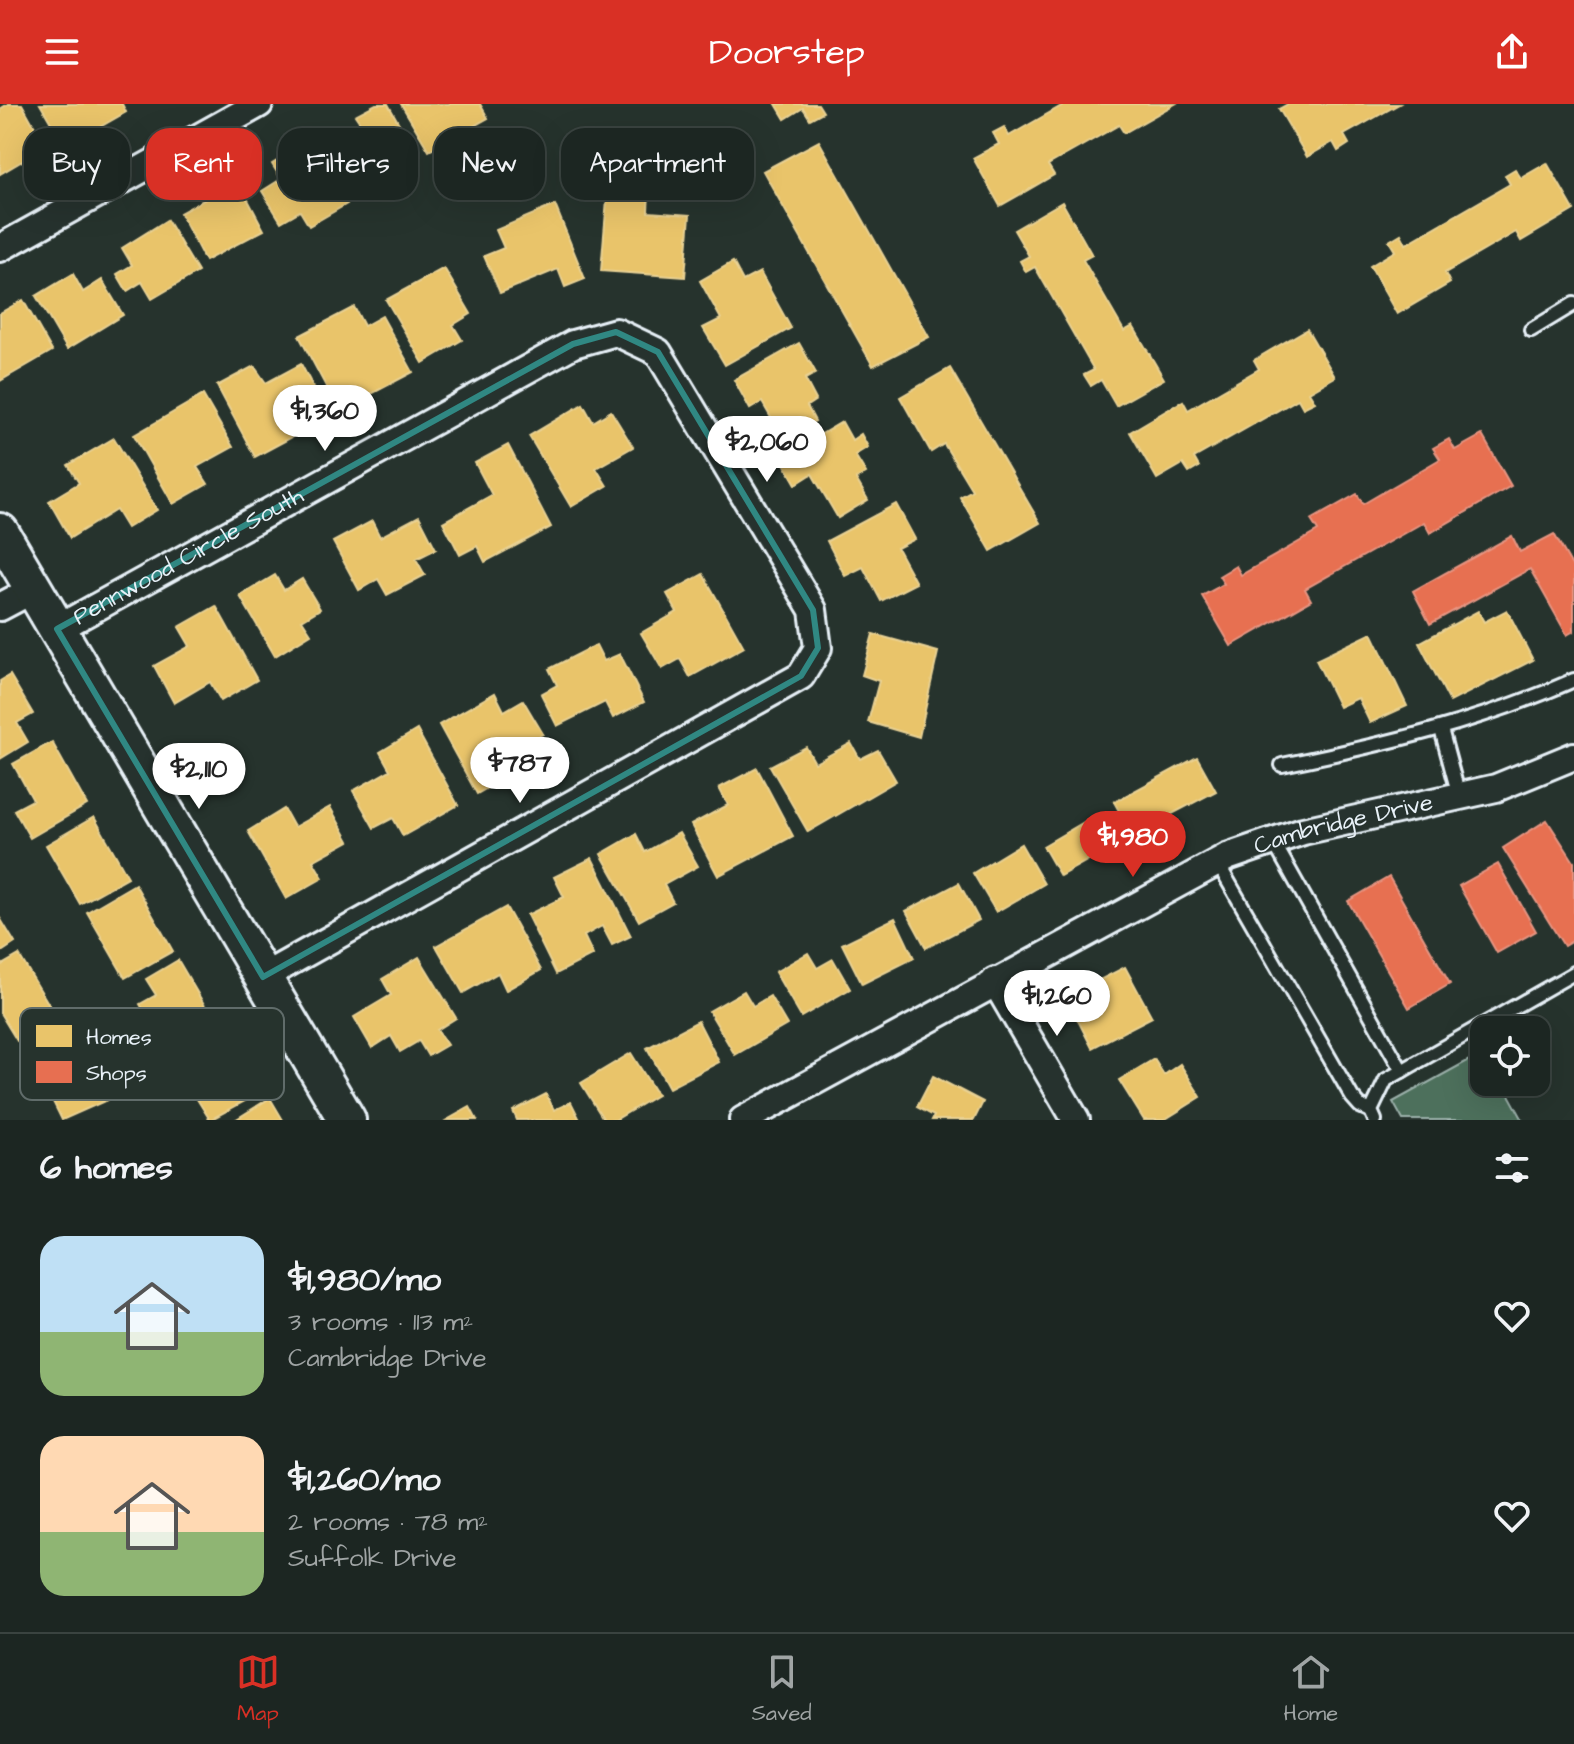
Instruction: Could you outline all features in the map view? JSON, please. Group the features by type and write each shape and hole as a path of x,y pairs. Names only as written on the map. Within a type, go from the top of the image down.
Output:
{"street":[{"path":"0,248 259,104"},
{"name":"Pennwood Circle South","path":"57,629 573,344 616,332 658,352 813,610 818,648 801,676 263,977"},
{"path":"0,532 281,1008"},
{"path":"0,607 34,589"},
{"name":"Cambridge Drive","path":"743,1120 1217,862 1303,831 1496,788 1574,756"},
{"path":"995,981 1076,1120"},
{"path":"284,1013 347,1120"}],"lane":[{"path":"1531,330 1574,304"},
{"path":"1282,765 1441,729 1490,714 1574,680"},
{"path":"1441,729 1459,796"},
{"path":"1273,841 1402,1071"},
{"path":"1217,862 1352,1097 1373,1115 1386,1080 1574,973"}],"highlighted area":[{"path":"616,332 658,352 813,610 818,648 801,676 263,977 57,629 573,344"}],"green space":[{"path":"1470,1060 1470,1096 1510,1096 1523,1120 1403,1120 1393,1102"}],"building: Homes":[{"path":"8,104 22,104 35,128 24,128 24,160 0,174 0,109"},
{"path":"40,104 122,104 126,112 98,128 54,128"},
{"path":"376,104 388,104 401,128 354,128 361,124 355,115"},
{"path":"401,104 480,104 488,118 470,128 434,128 434,148 429,151"},
{"path":"776,104 818,104 823,112 810,119 803,108 785,119"},
{"path":"1065,104 1175,104 1124,133 1119,125 1048,165 1054,175 1000,206 973,158 999,144 993,133 1004,127 1009,136"},
{"path":"1288,104 1399,104 1344,135 1349,144 1338,151 1333,142 1307,157 1279,109"},
{"path":"819,141 929,337 873,366 763,171"},
{"path":"278,160 278,174 272,164"},
{"path":"1547,163 1574,210 1521,241 1516,232 1445,273 1450,283 1397,314 1370,266 1395,251 1389,241 1401,234 1406,244 1510,184 1505,175 1515,169 1521,178"},
{"path":"278,181 278,200 345,200 347,204 309,226 300,211 281,222 262,191"},
{"path":"204,200 248,200 264,230 205,261 180,213"},
{"path":"607,200 649,200 648,212 690,215 685,277 601,271"},
{"path":"1062,202 1092,255 1083,260 1124,331 1133,326 1164,379 1116,406 1101,380 1091,386 1084,375 1094,370 1035,267 1026,272 1020,261 1029,256 1014,230"},
{"path":"555,205 585,279 565,287 558,269 500,293 484,256 504,248 496,230"},
{"path":"167,220 198,272 152,299 142,282 127,291 117,274 132,265 122,248"},
{"path":"733,262 743,281 760,272 791,328 725,365 703,328 721,319 700,281"},
{"path":"444,268 471,314 453,325 462,340 423,363 386,300"},
{"path":"73,274 83,292 102,280 123,315 67,349 36,296"},
{"path":"23,300 52,351 0,381 0,313"},
{"path":"354,307 364,326 382,316 413,372 339,411 299,336"},
{"path":"1307,329 1335,377 1309,392 1315,402 1303,408 1298,399 1194,458 1199,467 1189,473 1183,464 1157,479 1130,432 1183,401 1188,410 1259,369 1254,360"},
{"path":"799,343 816,373 805,379 816,400 807,406 815,421 783,439 762,402 750,409 734,380"},
{"path":"301,364 320,400 283,420 292,437 255,457 217,386 254,366 266,383"},
{"path":"950,368 1040,523 991,551 960,497 972,490 944,444 931,452 900,397"},
{"path":"203,395 233,447 197,467 208,484 173,504 134,435"},
{"path":"583,404 593,422 611,411 633,447 596,468 607,486 571,507 529,436"},
{"path":"842,422 852,440 861,434 868,447 855,455 866,473 856,479 868,500 838,518 812,474 796,484 781,458"},
{"path":"114,438 157,510 127,528 116,510 70,538 49,501 79,483 68,465"},
{"path":"508,445 551,527 485,562 477,546 460,555 443,522 492,495 475,463"},
{"path":"896,504 915,539 897,548 916,583 881,601 863,567 845,576 827,541"},
{"path":"419,516 436,549 416,559 425,575 387,595 378,579 359,590 333,542 372,521 380,537"},
{"path":"703,574 744,647 690,677 680,659 662,669 641,633 677,612 667,594"},
{"path":"275,575 284,590 302,579 320,609 302,620 311,634 275,656 240,596"},
{"path":"216,606 257,680 221,701 210,682 174,703 154,666 190,646 179,627"},
{"path":"1507,610 1533,660 1450,702 1419,643 1478,611 1484,622"},
{"path":"1372,633 1407,706 1370,723 1358,698 1339,707 1316,660"},
{"path":"873,634 938,652 919,737 868,722 879,681 862,675"},
{"path":"596,645 604,661 620,654 644,702 613,718 605,702 557,726 541,694 557,685 549,669"},
{"path":"10,675 33,714 17,723 28,742 0,759 0,681"},
{"path":"495,693 504,711 523,700 543,734 524,745 533,762 477,794 439,725"},
{"path":"417,730 458,805 403,836 393,818 374,828 353,791 390,770 380,752"},
{"path":"52,742 87,805 30,838 14,810 33,800 13,764"},
{"path":"851,743 860,759 878,750 896,781 808,832 770,766 806,747 815,763"},
{"path":"1197,757 1216,791 1132,835 1114,802"},
{"path":"757,768 793,836 718,876 691,825 728,805 719,788"},
{"path":"330,807 349,841 313,861 323,878 286,899 248,831 284,809 294,827"},
{"path":"94,817 128,877 80,904 46,845"},
{"path":"1091,818 1108,849 1060,876 1043,846"},
{"path":"679,833 698,866 664,885 673,902 639,921 601,854 636,834 645,852"},
{"path":"1021,844 1044,884 996,912 973,873"},
{"path":"592,858 631,936 612,945 602,926 584,936 593,955 556,974 527,915 564,897 554,877"},
{"path":"959,883 979,920 926,948 906,911"},
{"path":"135,884 173,951 125,978 87,912"},
{"path":"506,907 541,970 506,990 498,973 463,993 436,946"},
{"path":"0,918 15,943 0,953"},
{"path":"895,918 914,958 862,984 842,944"},
{"path":"808,953 817,968 833,959 850,989 801,1017 775,972"},
{"path":"19,955 51,1008 20,1008 20,1039 17,1041 0,1013 0,966"},
{"path":"419,957 456,1018 437,1030 447,1045 428,1056 419,1041 400,1052 391,1036 372,1048 354,1017 391,995 382,979"},
{"path":"178,960 206,1008 142,1008 140,1004 156,995 146,979"},
{"path":"1125,967 1152,1017 1092,1048 1066,997"},
{"path":"744,991 753,1006 770,996 787,1025 735,1055 709,1011"},
{"path":"698,1021 719,1062 669,1088 647,1048"},
{"path":"631,1053 657,1095 615,1120 604,1120 581,1083"},
{"path":"1154,1059 1164,1075 1180,1064 1201,1097 1164,1120 1144,1120 1119,1080"},
{"path":"933,1076 983,1102 974,1120 932,1120 934,1116 917,1107"},
{"path":"546,1094 554,1110 571,1102 580,1120 517,1120 513,1111"},
{"path":"52,1100 107,1100 62,1120"},
{"path":"198,1100 247,1100 210,1120"},
{"path":"271,1100 283,1120 235,1120"},
{"path":"470,1107 477,1120 447,1120"}],"building: Shops":[{"path":"1482,435 1511,486 1430,533 1424,522 1305,589 1311,600 1231,646 1202,596 1224,584 1219,576 1236,566 1241,575 1318,531 1311,520 1357,494 1363,504 1440,459 1433,448 1449,439 1455,450"},
{"path":"1554,534 1574,569 1574,631 1567,635 1530,569 1430,624 1413,591 1512,536 1520,552"},
{"path":"1547,820 1574,862 1574,940 1564,946 1503,848"},
{"path":"1498,864 1536,931 1497,953 1459,886"},
{"path":"1389,877 1450,984 1409,1008 1348,901"}]}
